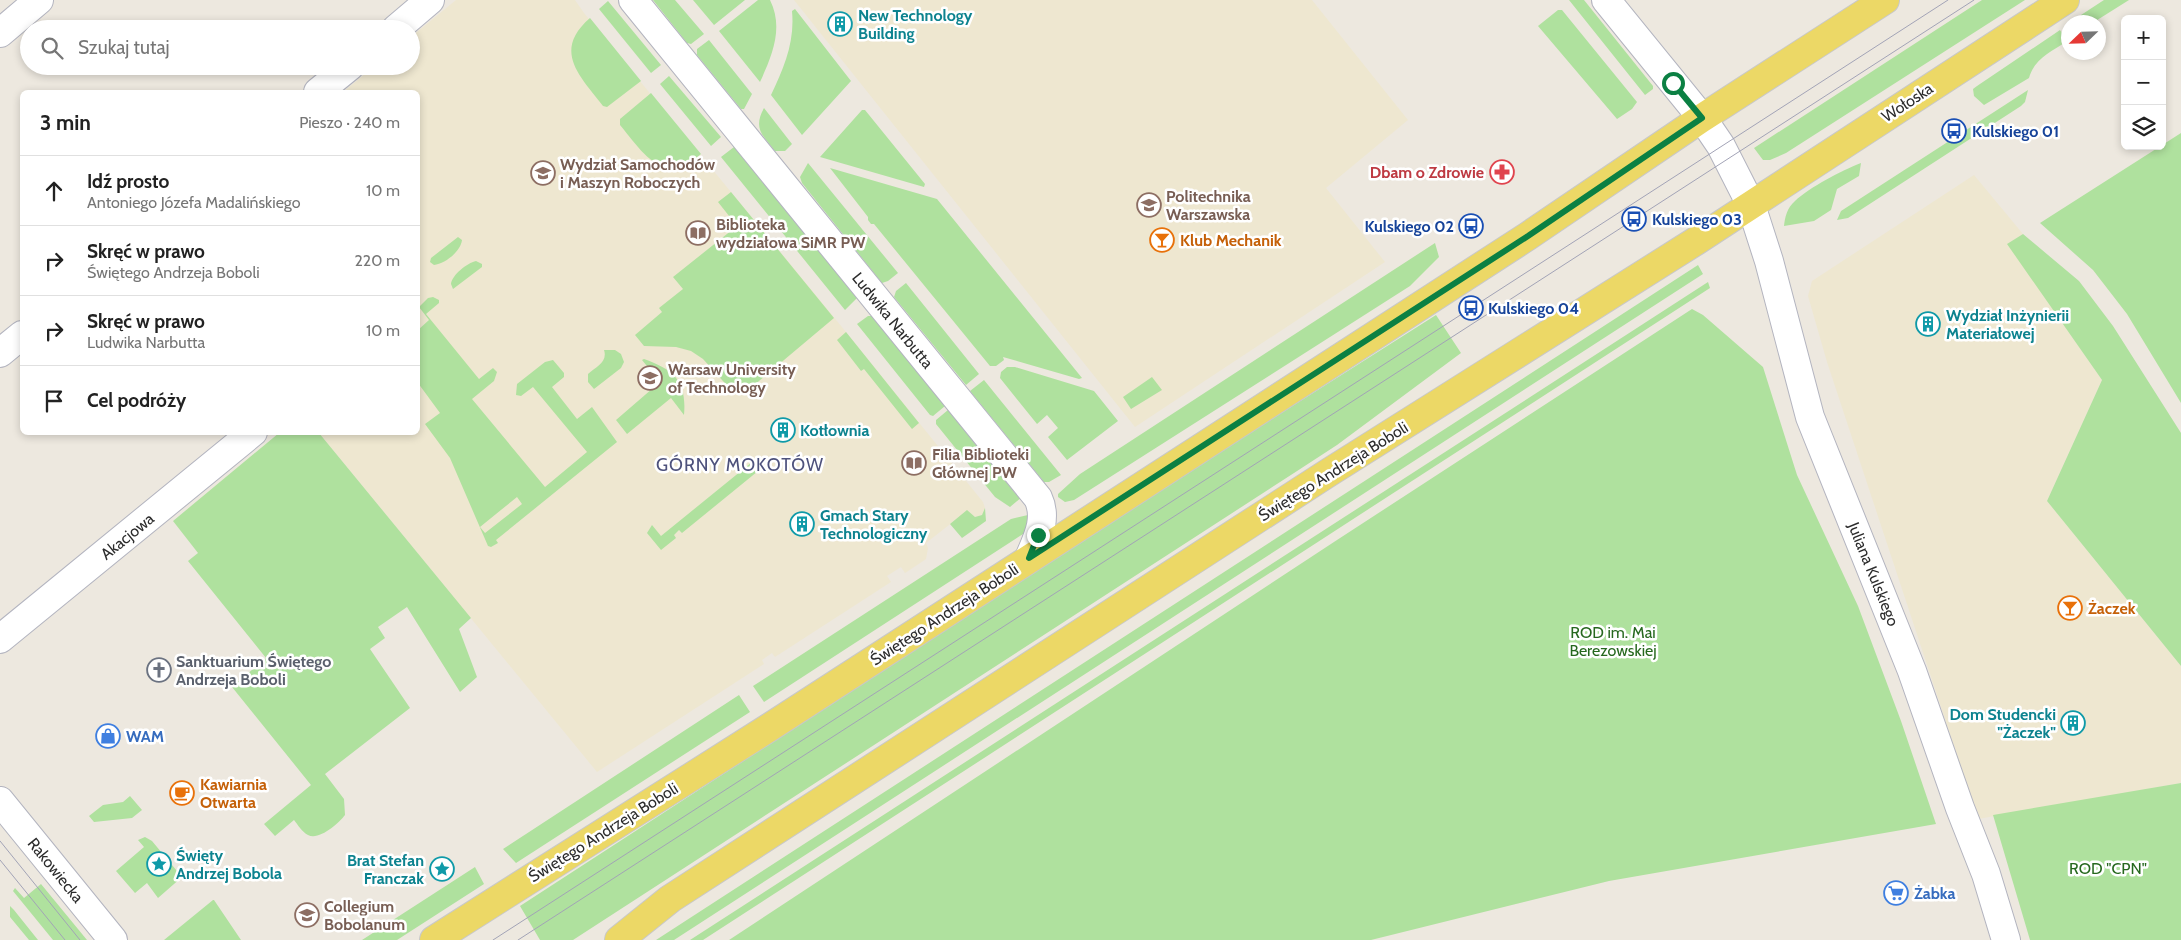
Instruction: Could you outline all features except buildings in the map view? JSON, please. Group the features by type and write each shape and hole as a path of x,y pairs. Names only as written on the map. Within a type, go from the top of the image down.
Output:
{"main road":[{"path":"1702,118 1885,0"},
{"name":"Wołoska","path":"1751,205 2065,0"},
{"name":"Świętego Andrzeja Boboli","path":"434,940 778,722 1528,236 1702,118"},
{"name":"Świętego Andrzeja Boboli","path":"619,940 670,899 1311,484 1751,205"}],"street":[{"path":"0,33 39,0"},
{"path":"407,20 430,0"},
{"name":"Ludwika Narbutta","path":"633,0 1038,498 1042,507 1043,517 1029,558"},
{"name":"Juliana Kulskiego","path":"1606,0 1702,118 1721,146 1751,205 1769,260 1810,416 1912,671 1960,808 1986,874 2006,940"},
{"path":"320,90 339,75"},
{"path":"0,353 20,337"},
{"name":"Akacjowa","path":"0,639 250,435"},
{"name":"Rakowiecka","path":"4,818 113,940"}],"shaded area":[{"name":"Warsaw University of Technology","path":"456,0 575,0 846,332 983,502 985,508 982,515 975,517 967,511 926,543 928,548 926,559 905,573 901,567 887,576 891,582 775,657 772,653 762,660 764,664 597,772 321,435 420,435 420,90 345,90 364,75 420,75 420,30"},
{"name":"Politechnika Warszawska","path":"794,0 1312,0 1408,120 1326,188 1385,262 1135,427"},
{"path":"1974,175 2023,234 2008,244 2102,380 2047,501 2181,666 2181,783 1978,819 1827,362 1808,296 1812,281"}],"green space":[{"path":"653,0 675,0 704,34 691,44 687,43"},
{"path":"693,0 745,0 714,25"},
{"path":"758,0 770,0 776,21 775,42 760,82 719,31"},
{"path":"1569,0 1584,0 1653,86 1653,89 1645,95"},
{"path":"1982,0 2025,0 1786,153 1770,160 1763,160 1754,148"},
{"path":"2104,0 2129,0 2105,15 2081,15"},
{"path":"608,1 661,65 651,73 599,9"},
{"path":"795,9 851,81 802,135 771,95 788,54 792,33 792,11"},
{"path":"1558,10 1562,10 1637,102 1632,109 1617,119 1538,26"},
{"path":"590,18 641,81 607,107 603,106 579,74 571,52 573,41 579,30"},
{"path":"2060,30 2061,45 2039,61 2031,71 2029,78 1984,105 1974,96 1973,89"},
{"path":"709,40 752,94 744,109 741,109 697,55 697,49"},
{"path":"669,76 721,137 711,146 660,84"},
{"path":"2028,90 2025,102 2021,106 1848,218 1837,220 1841,211"},
{"path":"651,93 701,154 687,163 675,167 665,167 655,162 637,146 620,125 620,119"},
{"path":"764,108 792,144 785,151 775,151 760,131 759,121"},
{"path":"862,110 865,110 925,184 924,187 820,157"},
{"path":"2181,133 2181,403 2127,314 2093,270 2040,223 2154,150 2166,150 2166,143"},
{"path":"734,147 857,298 845,310 721,157"},
{"path":"808,163 898,273 888,281 882,283 802,183 800,177"},
{"path":"1861,163 1859,176 1837,189 1831,210 1814,221 1784,226 1788,210 1801,196 1844,170"},
{"path":"830,168 937,199 1082,378 1079,379 1003,357 1004,360 996,366 990,366 874,224 871,224 868,217"},
{"path":"731,192 834,318 746,392 740,393 732,391 703,359 691,351 676,347 644,346 635,335 662,312 659,308 683,289 673,277 737,226 718,202"},
{"path":"2023,234 2079,281 2113,326 2181,433 2181,666 2047,501 2102,380 2007,244"},
{"path":"458,237 462,240 461,244 452,256 438,264 434,265 430,262 431,258"},
{"path":"1435,243 1439,257 1410,286 1074,500 1065,502 1058,497 1058,494 1080,474"},
{"path":"476,261 482,264 482,267 453,289 451,284 457,273 468,264"},
{"path":"1698,265 1703,274 674,940 656,940"},
{"path":"1708,282 1710,288 703,940 690,940"},
{"path":"906,283 979,374 966,385 894,297 896,291"},
{"path":"433,297 439,300 439,303 426,314 479,379 493,368 497,372 494,381 472,399 545,487 587,452 533,387 521,396 516,395 517,384 545,362 553,360 564,373 564,377 552,387 577,419 592,407 617,442 496,540 498,543 491,547 488,546 450,458 425,424 440,413 420,386 420,328 429,320 420,306 428,298","holes":["517,497 522,504 485,533 480,527"]},
{"name":"ROD im. Mai Berezowskiej","path":"1692,309 1703,315 1763,367 1797,475 1858,606 1901,721 1936,824 1609,881 1371,940 729,940 1337,540"},
{"path":"1436,315 1461,353 1337,445 573,940 540,940 520,906 1176,480"},
{"path":"868,316 872,316 945,406 933,416 930,415 857,324"},
{"path":"846,332 919,423 912,429 864,369 861,371 837,340"},
{"path":"604,350 615,350 621,354 624,362 621,368 594,389 588,382 588,374 603,361"},
{"path":"644,359 671,373 681,385 684,415 671,398 627,434 616,420 660,382 642,360"},
{"path":"1007,367 1015,367 1094,391 1118,421 1067,460 1048,437 1058,428 1047,415 1037,424 1000,378 1001,372"},
{"path":"1152,377 1162,390 1131,409 1123,397"},
{"path":"984,380 1061,475 1049,482 1044,482 970,391"},
{"path":"948,410 1015,493 1017,492 1022,497 1010,507 995,497 936,424 936,420"},
{"path":"277,435 321,435 471,618 459,629 477,677 460,692 407,607 378,627 385,638 370,649 410,708 325,774 344,799 345,815 318,836 308,835 294,820 275,836 264,824 311,785 232,687 266,658 188,561 198,553 173,521"},
{"path":"757,458 763,467 682,533 679,530 674,535 676,538 661,550 647,533 652,525 661,536"},
{"path":"985,508 986,521 962,538 950,524 967,510 975,517 982,515"},
{"path":"1028,515 1027,530 1023,534 764,702 753,686 1011,519"},
{"path":"739,695 750,712 516,863 503,849"},
{"name":"ROD \"CPN\"","path":"2181,783 2181,940 2030,940 1993,815"},
{"path":"130,796 142,810 132,818 94,822 89,816 103,805 123,802"},
{"path":"145,837 152,841 182,877 158,898 147,883 135,893 116,871 144,847 138,840"},
{"path":"475,867 484,884 397,940 362,940"},
{"path":"41,884 87,940 53,940 13,891 15,888 24,898"},
{"path":"213,900 241,940 164,940"},
{"path":"10,906 38,940 29,940 10,917"}],"tram line":[{"path":"493,940 1948,0"},
{"path":"518,940 1974,0"},
{"path":"0,841 80,940"},
{"path":"0,860 65,940"}],"place":[{"name":"New Technology Building","path":"840,24"},
{"name":"Kulskiego 01","path":"1954,131"},
{"name":"Dbam o Zdrowie","path":"1502,172"},
{"name":"Wydział Samochodów i Maszyn Roboczych","path":"543,173"},
{"name":"Politechnika Warszawska","path":"1149,205"},
{"name":"Kulskiego 03","path":"1634,219"},
{"name":"Kulskiego 02","path":"1471,226"},
{"name":"Biblioteka wydziałowa SiMR PW","path":"698,233"},
{"name":"Klub Mechanik","path":"1162,240"},
{"name":"Kulskiego 04","path":"1471,308"},
{"name":"Wydział Inżynierii Materiałowej","path":"1928,324"},
{"name":"Warsaw University of Technology","path":"650,378"},
{"name":"Kotłownia","path":"783,430"},
{"name":"Filia Biblioteki Głównej PW","path":"914,463"},
{"name":"Gmach Stary Technologiczny","path":"802,524"},
{"name":"Żaczek","path":"2070,608"},
{"name":"Sanktuarium Świętego Andrzeja Boboli","path":"159,670"},
{"name":"Dom Studencki \"Żaczek\"","path":"2073,723"},
{"name":"WAM","path":"108,736"},
{"name":"Kawiarnia Otwarta","path":"182,793"},
{"name":"Święty Andrzej Bobola","path":"159,864"},
{"name":"Brat Stefan Franczak","path":"442,869"},
{"name":"Żabka","path":"1896,893"},
{"name":"Collegium Bobolanum","path":"307,915"}],"district":[{"name":"GÓRNY MOKOTÓW","path":"740,465"}],"route":[{"path":"1038,535 1029,558 1528,236 1702,118 1673,83"}]}
